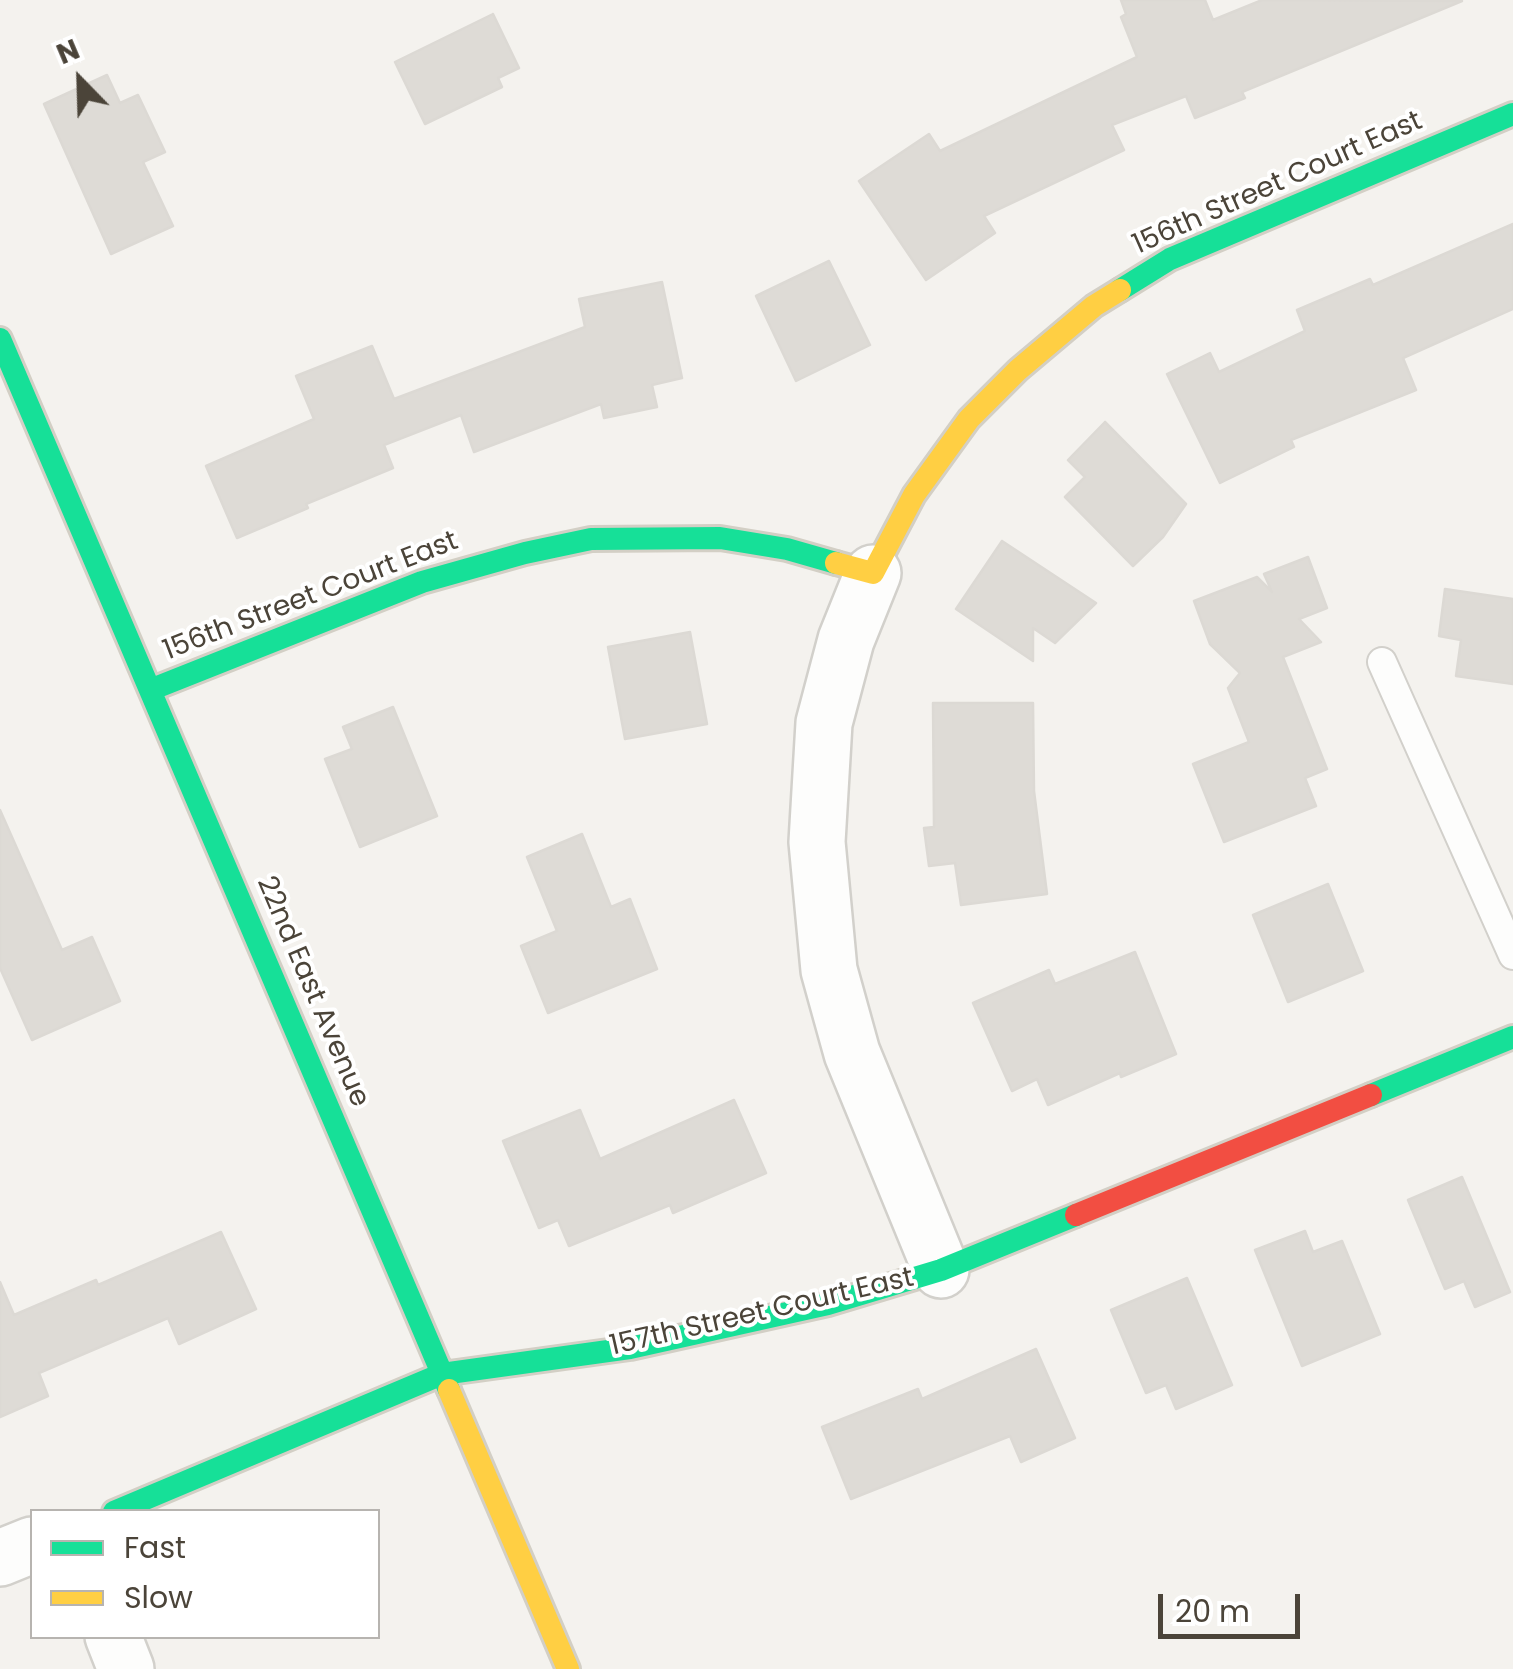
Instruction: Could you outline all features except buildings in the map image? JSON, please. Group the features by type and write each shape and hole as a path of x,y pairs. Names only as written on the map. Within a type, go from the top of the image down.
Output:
{"street":[{"name":"156th Street Court East","path":"150,690 422,582 591,539 720,538 787,548 873,574 914,495 969,420 1018,370 1094,306 1170,259 1513,114"},
{"name":"22nd East Avenue","path":"0,339 568,1669"},
{"path":"873,574 846,640 824,723 818,860 829,970 852,1052 941,1270"},
{"name":"157th Street Court East","path":"121,1509 442,1374 630,1348 828,1304 941,1270 1513,1036"},
{"path":"0,1558 30,1546"},
{"path":"114,1639 126,1669"}],"lane":[{"path":"1382,662 1513,955"}],"traffic: fast":[{"path":"1120,290 1170,259 1513,114"},
{"path":"0,339 449,1390"},
{"path":"150,690 422,582 591,539 720,538 787,549 836,563"},
{"path":"1371,1095 1513,1037"},
{"path":"121,1509 442,1374 630,1348 828,1304 941,1270 1076,1215"}],"traffic: slow":[{"path":"836,563 873,573 914,495 969,419 1018,370 1094,306 1120,290"},
{"path":"449,1390 568,1669"}],"traffic: jam":[{"path":"1076,1215 1371,1095"}]}
